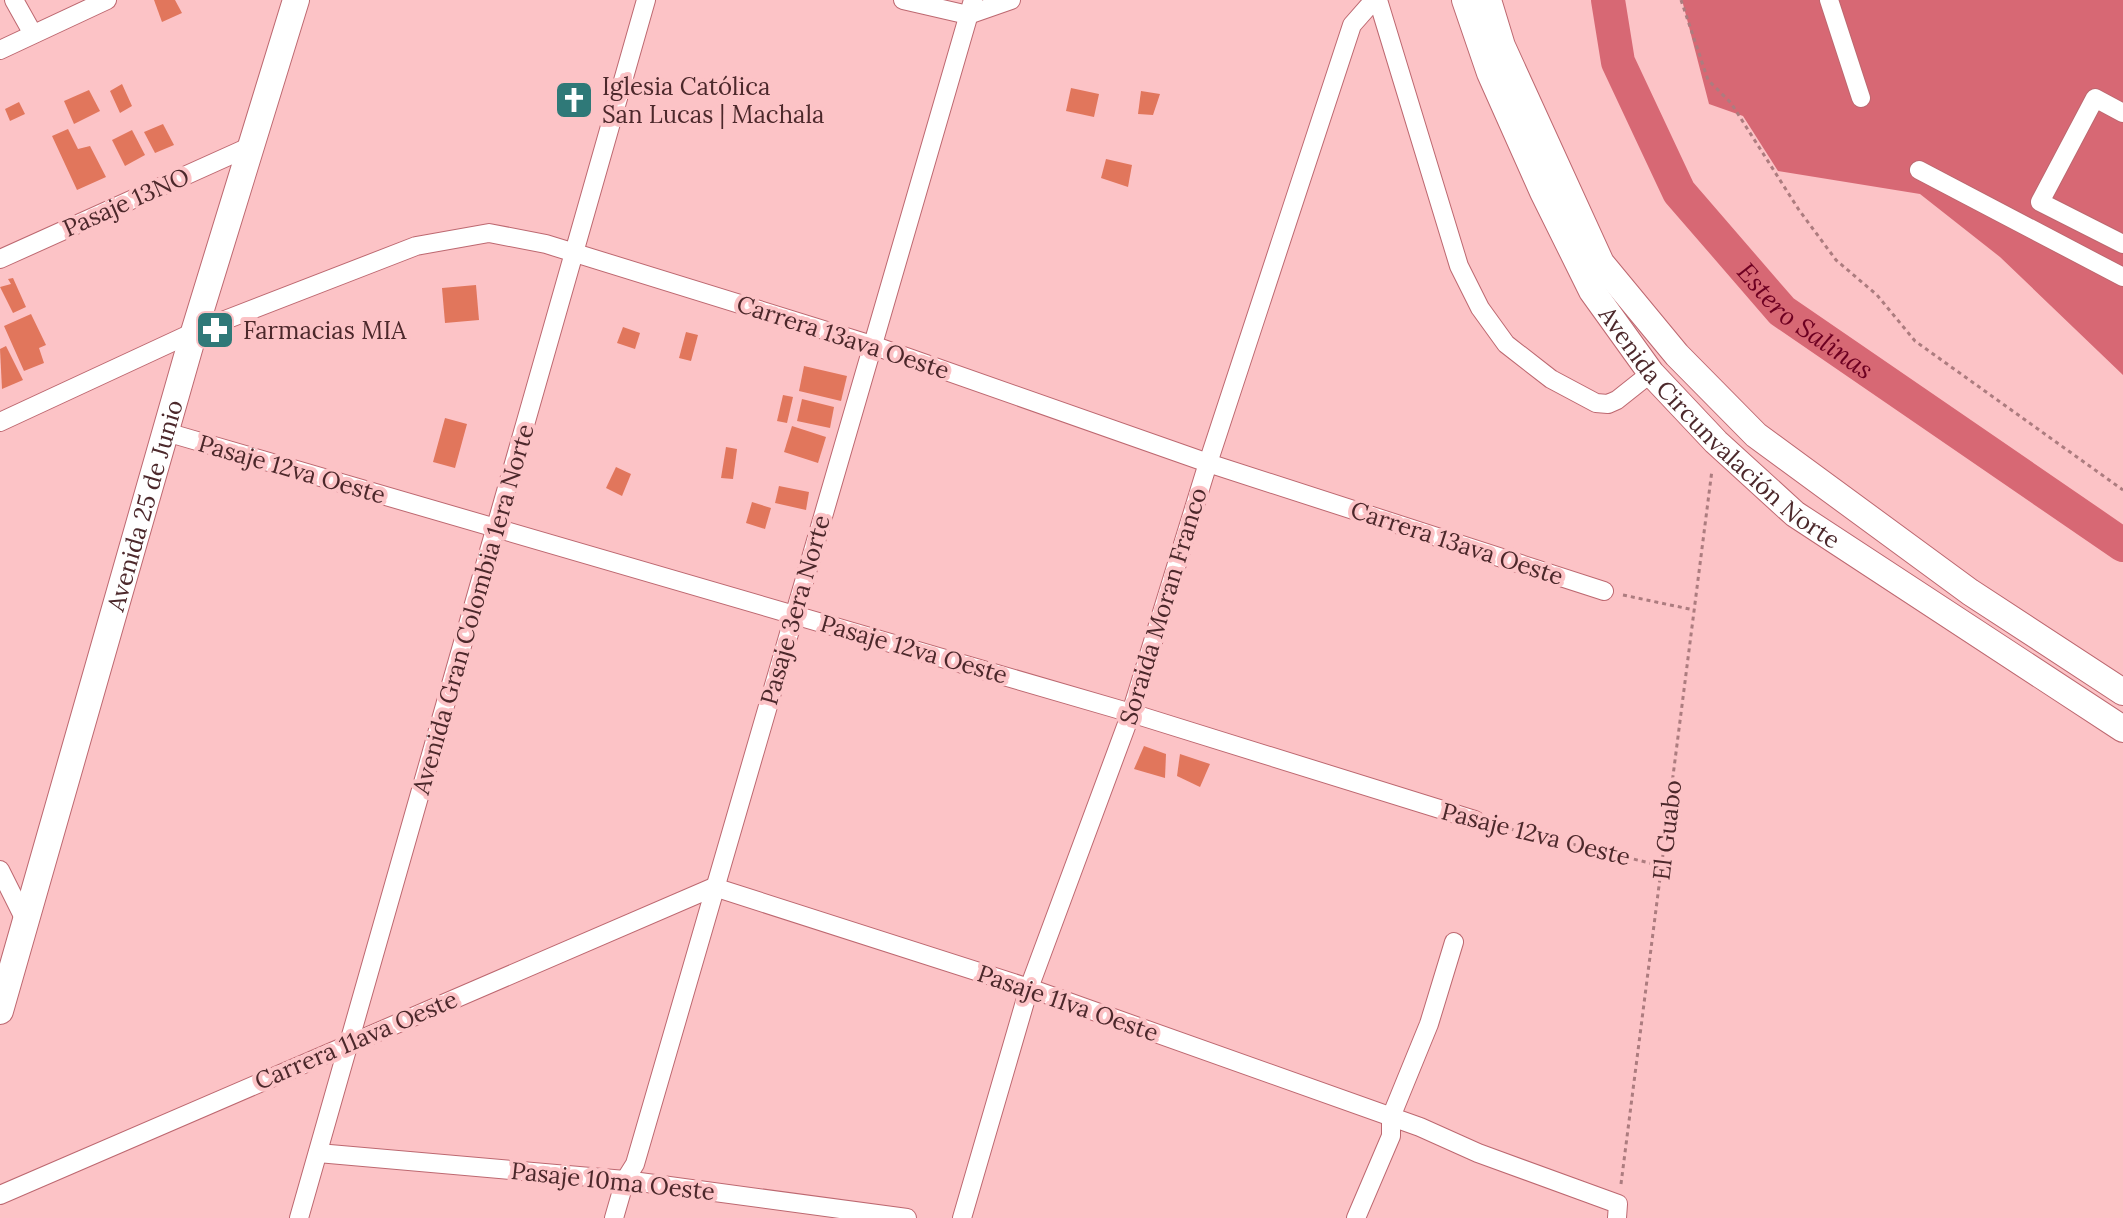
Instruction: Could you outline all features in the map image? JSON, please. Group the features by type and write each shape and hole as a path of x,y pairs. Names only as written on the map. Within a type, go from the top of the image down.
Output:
{"main road":[{"name":"Avenida 25 de Junio","path":"0,1011 194,332 296,0"},
{"name":"Avenida Circunvalación Norte","path":"1465,0 1490,73 1592,291 1651,373 1716,442 1795,514 2123,729"},
{"name":"Avenida Circunvalación Norte","path":"1488,0 1502,46 1601,263 1677,355 1756,435 1970,592 2123,692"},
{"path":"1737,462 1756,435"}],"street":[{"path":"14,0 33,34"},
{"path":"0,50 107,0"},
{"name":"Avenida Gran Colombia 1era Norte","path":"299,1218 646,0"},
{"path":"903,0 971,8 1011,0"},
{"path":"1376,0 1459,266 1480,308 1506,344 1551,379 1596,403 1608,404 1617,400 1651,373"},
{"name":"Soraida Moran Franco","path":"962,1218 1029,988 1131,713 1208,463 1352,25 1376,0"},
{"path":"1829,0 1861,98"},
{"name":"Pasaje 3era Norte","path":"614,1218 625,1180 635,1164 971,8"},
{"path":"2123,113 2095,98 2040,202 2123,244"},
{"name":"Pasaje 13NO","path":"0,259 251,146"},
{"path":"1919,170 2123,277"},
{"name":"Carrera 13ava Oeste","path":"0,422 194,332 416,246 489,233 574,252 872,345 1208,463 1604,591"},
{"name":"Pasaje 12va Oeste","path":"166,432 1131,713 1475,820"},
{"path":"0,870 26,922"},
{"name":"Carrera 11ava Oeste","path":"0,1195 714,887"},
{"name":"Pasaje 11va Oeste","path":"714,887 1029,988 1420,1127 1618,1211"},
{"path":"1356,1218 1391,1136 1391,1117 1429,1024 1454,942"},
{"name":"Pasaje 10ma Oeste","path":"318,1153 625,1180 907,1218"}],"path":[{"path":"1681,0 1708,80 1731,103 1799,210 1836,260 1877,295 1915,341 2123,490"},
{"name":"El Guabo","path":"1618,1211 1716,442"},
{"path":"1604,591 1695,610"},
{"name":"Pasaje 12va Oeste","path":"1475,820 1663,866"}],"shaded area":[{"path":"1682,0 2123,0 2123,375 2000,257 1920,194 1778,171 1743,116 1709,104"}],"building":[{"path":"154,0 175,0 182,13 162,22"},
{"path":"122,84 132,106 120,113 110,91"},
{"path":"1071,88 1099,94 1094,117 1066,111"},
{"path":"89,90 100,111 74,124 64,101"},
{"path":"1141,91 1160,94 1153,115 1138,114"},
{"path":"19,102 25,114 10,121 5,109"},
{"path":"163,124 174,145 155,153 144,132"},
{"path":"68,129 78,149 90,146 106,177 77,190 52,136"},
{"path":"132,130 145,155 125,166 112,140"},
{"path":"1106,159 1132,165 1128,187 1101,178"},
{"path":"13,278 26,307 13,313 0,287 11,284 8,279"},
{"path":"476,285 479,320 445,323 442,288"},
{"path":"31,314 46,345 39,348 44,363 24,371 4,326"},
{"path":"623,327 640,333 635,349 617,343"},
{"path":"686,332 698,335 691,361 679,358"},
{"path":"6,346 23,380 2,389 0,349"},
{"path":"804,366 847,376 841,401 799,391"},
{"path":"783,395 793,397 787,423 777,421"},
{"path":"802,399 834,407 830,428 797,421"},
{"path":"445,418 467,424 455,468 433,462"},
{"path":"792,426 826,437 818,463 784,452"},
{"path":"726,447 737,449 733,479 721,478"},
{"path":"616,467 631,474 622,496 606,488"},
{"path":"779,486 809,492 806,510 775,503"},
{"path":"752,502 771,508 765,529 746,523"},
{"path":"1144,746 1166,754 1165,778 1134,769"},
{"path":"1180,754 1210,764 1200,787 1177,776"}],"waterway":[{"name":"Estero Salinas","path":"1608,0 1618,62 1679,192 1782,311 2123,545"}],"place":[{"name":"Iglesia Católica San Lucas | Machala","path":"574,100"},
{"name":"Farmacias MIA","path":"215,330"}]}
